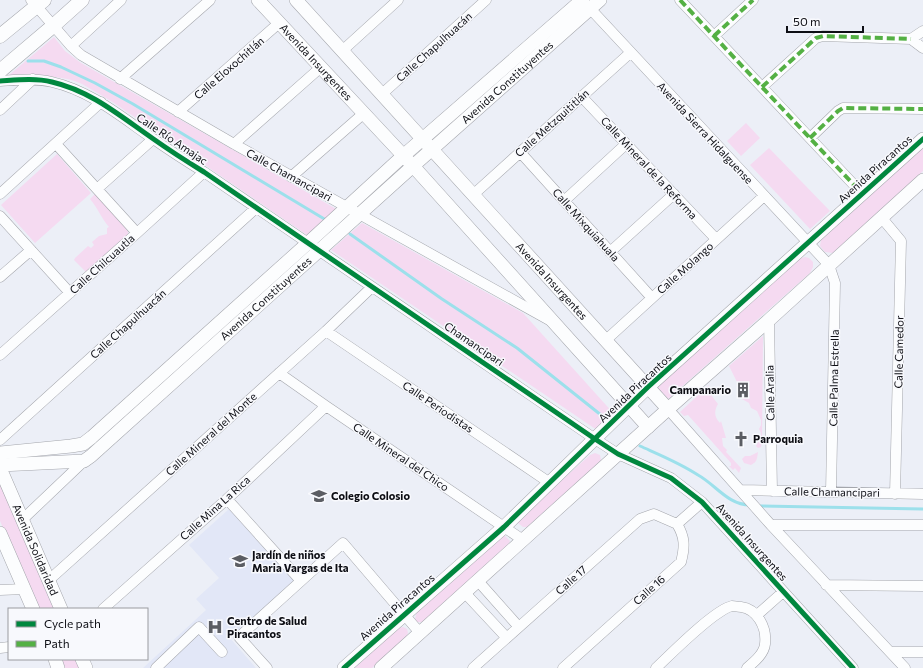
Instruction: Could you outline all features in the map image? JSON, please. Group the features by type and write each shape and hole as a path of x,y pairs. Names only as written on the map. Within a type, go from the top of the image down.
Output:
{"main road":[{"path":"0,71 82,0"},
{"path":"0,36 37,2"}],"street":[{"path":"70,46 121,0"},
{"path":"120,79 210,0"},
{"name":"Avenida Insurgentes","path":"258,0 413,166 648,427"},
{"path":"342,51 398,0"},
{"name":"Calle Chapulhuacán","path":"382,94 486,0"},
{"path":"680,0 855,186 861,196"},
{"path":"714,36 753,0"},
{"name":"Calle Chamancipari","path":"37,2 53,26 70,46 81,55 120,79 292,177 557,325"},
{"name":"Avenida Insurgentes","path":"302,2 342,51 474,194 826,585 905,668"},
{"name":"Avenida Sierra Hidalguense","path":"588,2 630,53 829,265"},
{"name":"Avenida Constituyentes","path":"84,461 195,363 314,247 347,208 403,156 588,2"},
{"name":"Avenida Constituyentes","path":"0,453 82,444 92,437 186,353 314,247 359,215 432,149 588,2"},
{"name":"Calle Eloxochitlán","path":"178,112 279,23"},
{"path":"911,39 923,31"},
{"path":"762,87 816,38 823,36 911,39 923,48"},
{"name":"Calle Metzquititlán","path":"474,194 630,53"},
{"path":"234,144 320,68"},
{"path":"0,110 33,79"},
{"name":"Calle Río Amajac","path":"0,81 33,79 51,82 76,90 101,102 153,139 314,247"},
{"name":"Calle Mineral de la Reforma","path":"581,96 716,239"},
{"path":"0,194 101,102"},
{"path":"810,138 843,108 923,109"},
{"path":"292,177 363,114"},
{"path":"97,189 153,139"},
{"name":"Avenida Piracantos","path":"344,668 504,527 648,387 923,140"},
{"path":"56,144 138,233"},
{"path":"564,201 626,144"},
{"name":"Calle Mixquiahuala","path":"520,152 652,298"},
{"name":"Calle Chilcuautla","path":"0,355 138,233 204,172"},
{"path":"381,668 923,180"},
{"path":"610,252 674,194"},
{"name":"Calle Molango","path":"606,340 764,196"},
{"name":"Calle Chapulhuacán","path":"0,440 256,208"},
{"path":"0,216 70,293"},
{"name":"Calle Camedor","path":"881,217 901,240 895,494"},
{"name":"Chamancipari","path":"314,247 618,454"},
{"path":"0,277 31,250"},
{"name":"Calle Palma Estrella","path":"829,265 835,283 831,492"},
{"name":"Calle Mineral del Monte","path":"49,580 326,331 372,287"},
{"name":"Calle Aralia","path":"769,320 772,491"},
{"name":"Calle Periodistas","path":"326,331 550,483"},
{"path":"186,353 195,363"},
{"name":"Calle Mineral del Chico","path":"279,373 523,540"},
{"name":"Calle Mina La Rica","path":"104,608 227,499 326,406"},
{"name":"Avenida Insurgentes","path":"618,454 671,478 702,502 852,668"},
{"path":"0,467 84,461"},
{"path":"22,520 84,461"},
{"name":"Avenida Solidaridad","path":"0,467 61,608"},
{"name":"Calle Chamancipari","path":"744,493 772,491 923,494"},
{"path":"227,499 301,581"},
{"path":"677,524 702,502"},
{"name":"Calle 17","path":"473,668 518,626 640,519 654,514 677,524"},
{"path":"768,521 923,525"},
{"name":"Calle 16","path":"563,668 681,562 683,554 683,534 677,524"},
{"path":"0,533 33,608"},
{"path":"267,668 239,637 343,543 420,633"},
{"path":"478,581 518,626"},
{"path":"826,585 923,586"},
{"path":"0,590 24,589"},
{"path":"757,615 783,592"},
{"path":"465,593 506,637"},
{"path":"656,668 719,611 732,606 748,608 757,615 763,626 765,645 759,657 747,668"},
{"path":"159,667 199,627 222,652"},
{"path":"890,652 923,652"}],"shaded area":[{"path":"54,37 65,51 81,63 338,210 310,237 114,103 82,84 55,77 8,76"},
{"path":"746,123 760,138 741,156 727,141"},
{"path":"923,147 923,171 833,253 825,252 820,246 821,240"},
{"path":"769,148 830,211 810,229 750,165"},
{"path":"57,154 91,193 35,243 1,205"},
{"path":"95,194 128,231 128,234 86,272 74,260 75,258 88,246 91,248 94,245 92,242 99,236 107,234 107,228 109,227 90,199"},
{"path":"362,223 523,313 615,415 597,430 331,250"},
{"path":"805,257 809,258 813,262 813,267 810,273 668,399 657,387 799,259"},
{"path":"763,336 762,442 761,447 758,448 756,446 760,439 761,433 759,429 761,420 757,411 751,408 749,403 742,399 743,393 746,392 747,389 743,387 740,388 729,366"},
{"path":"709,385 708,391 718,404 715,412 716,416 720,423 721,421 726,438 722,438 723,446 727,450 726,452 741,468 739,473 735,468 733,470 729,466 731,466 731,463 688,415 684,416 680,412"},
{"path":"758,452 754,463 751,465 744,463 742,459 745,456 750,456"},
{"path":"595,453 600,455 601,460 598,464 527,527 523,527 518,523 520,518 590,455"},
{"path":"0,479 56,608 38,608 0,521"},
{"path":"229,509 294,581 230,638 256,668 143,668 206,610 196,599 219,578 189,545"},
{"path":"504,535 510,541 508,545 425,620 422,622 417,622 415,619 417,611"},
{"path":"403,627 407,629 408,633 406,637 372,668 355,668 398,628"},
{"path":"60,660 78,660 82,668 64,668"}],"waterway":[{"path":"28,61 44,61 61,67 95,83 133,104 326,220"},
{"path":"350,234 442,299 517,348 606,419"},
{"path":"640,446 670,459 691,471 735,502 750,505"},
{"path":"758,506 923,509"}],"marked path":[{"path":"680,0 855,186"},
{"path":"714,36 753,0"},
{"path":"762,87 816,38 823,36 911,39"},
{"path":"810,138 843,108 923,109"}],"cycle path":[{"path":"0,81 33,80 52,82 80,91 105,105 595,439 618,454 671,478 702,502 853,668"},
{"path":"344,668 504,527 648,387 923,139"}],"place":[{"name":"Campanario","path":"743,390"},
{"name":"Parroquia","path":"741,439"},
{"name":"Colegio Colosio","path":"319,496"},
{"name":"Jardín de niños Maria Vargas de Ita","path":"240,561"},
{"name":"Centro de Salud Piracantos","path":"215,627"}]}
